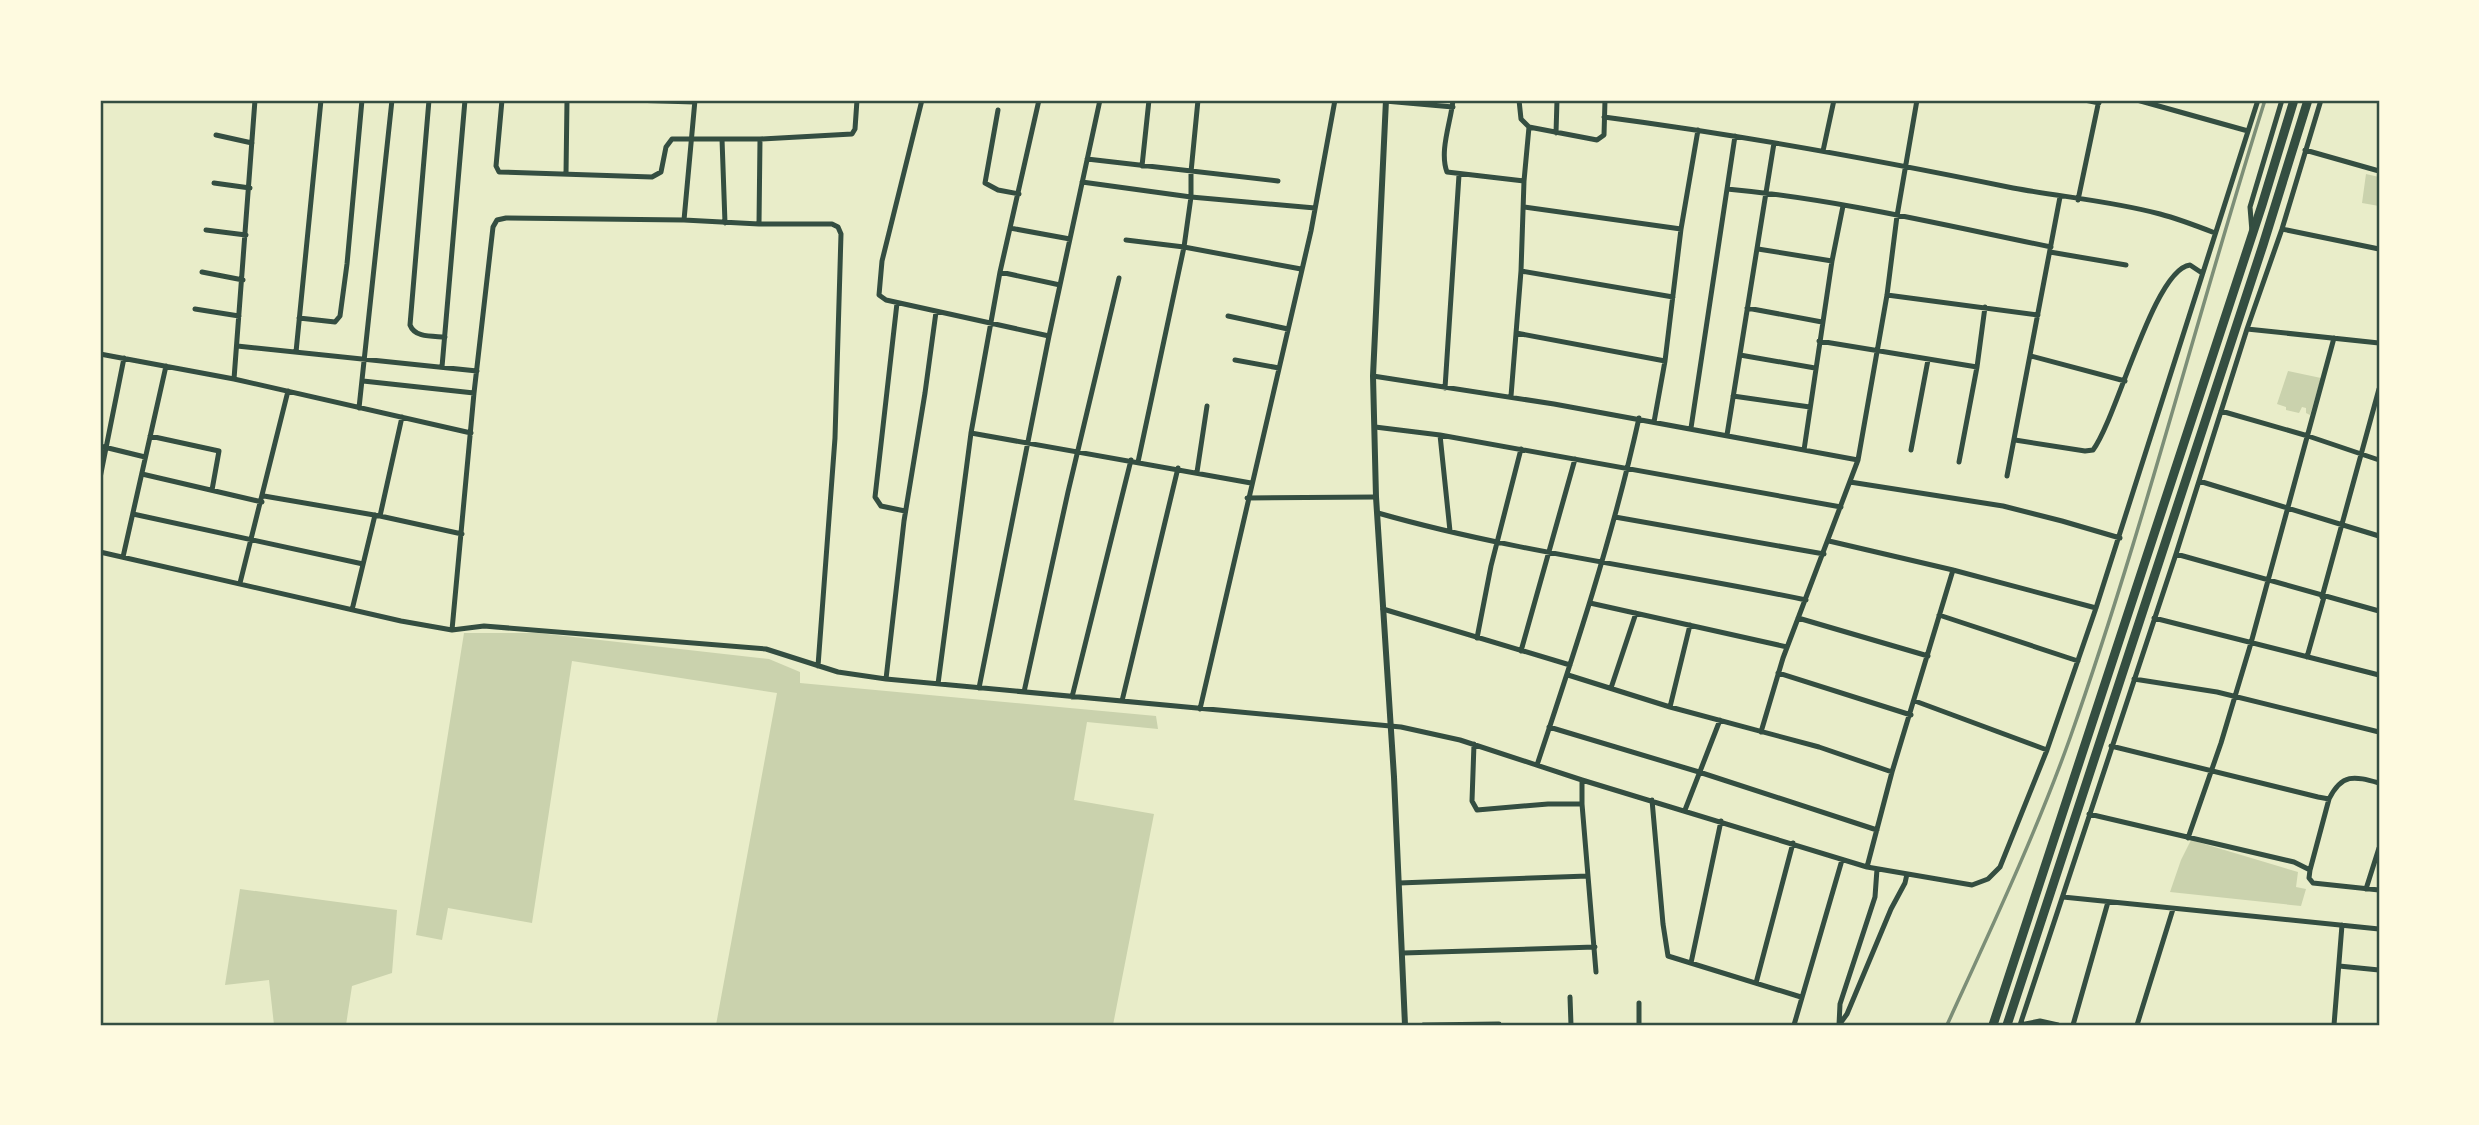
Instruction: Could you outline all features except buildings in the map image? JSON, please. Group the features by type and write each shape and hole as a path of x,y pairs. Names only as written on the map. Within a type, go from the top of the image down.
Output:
{"highway":[{"path":"1993,1025 2253,235 2294,100"},
{"path":"2007,1025 2308,100"}],"street":[{"path":"234,379 256,100"},
{"path":"296,352 321,100"},
{"path":"299,318 335,322 340,316 362,100"},
{"path":"359,408 391,100"},
{"path":"429,100 410,325 418,334 445,337"},
{"path":"442,367 465,100"},
{"path":"502,100 496,166 498,171 656,176 661,172 669,140 852,134 855,129 857,100"},
{"path":"566,174 567,100"},
{"path":"631,100 694,101 684,220"},
{"path":"922,100 882,261 879,295 897,303 1049,336"},
{"path":"938,684 971,433 1000,272 1038,100"},
{"path":"979,688 1049,336 1100,100"},
{"path":"1142,166 1149,100"},
{"path":"1072,697 1135,461 1184,247 1191,197 1198,100"},
{"path":"1200,709 1315,208 1335,100"},
{"path":"1453,100 1445,164 1447,172 1524,181"},
{"path":"1520,100 1521,119 1529,127 1597,140 1604,135 1605,100"},
{"path":"1556,133 1557,100"},
{"path":"1823,151 1834,100"},
{"path":"1760,732 1787,647 1858,460 1917,100"},
{"path":"2078,200 2099,101 2085,100"},
{"path":"2137,100 2248,131"},
{"path":"100,552 352,610 452,630 484,625 766,649 849,674 886,679 1391,726 1474,744 1867,867 1972,885 1995,874 2000,867 2047,750 2120,538 2258,100"},
{"path":"2253,235 2249,222 2250,206 2282,100"},
{"path":"2057,1025 2040,1021 2020,1025 2176,554 2247,328 2282,229 2321,100"},
{"path":"1405,1025 1391,726 1382,609 1373,376 1385,101 1453,107"},
{"path":"998,110 985,183 998,190 1019,194"},
{"path":"1604,117 1823,151 2160,214 2216,233"},
{"path":"1511,396 1529,127"},
{"path":"1654,422 1698,130"},
{"path":"216,135 252,143"},
{"path":"1691,428 1735,136"},
{"path":"722,139 725,223"},
{"path":"759,225 760,139"},
{"path":"1727,435 1774,143"},
{"path":"2305,150 2379,171"},
{"path":"1087,159 1278,181"},
{"path":"1445,388 1459,175"},
{"path":"1082,182 1191,197 1315,208"},
{"path":"214,183 250,188"},
{"path":"1727,189 1767,193 1897,216 2126,265"},
{"path":"2007,476 2060,197"},
{"path":"1804,450 1822,322 1843,206"},
{"path":"1524,207 1681,229"},
{"path":"452,630 474,393 493,227 497,219 832,224 838,227 841,234 835,438 818,666"},
{"path":"1010,228 1070,239"},
{"path":"2282,229 2379,248"},
{"path":"206,230 246,235"},
{"path":"1126,240 1184,247 1301,269"},
{"path":"1758,249 1832,261"},
{"path":"2015,440 2091,451 2125,381 2143,331 2162,290 2181,267 2190,265 2202,273"},
{"path":"1521,271 1673,297"},
{"path":"202,272 243,280"},
{"path":"1000,272 1060,285"},
{"path":"1024,692 1077,451 1119,278"},
{"path":"1887,295 2038,316"},
{"path":"897,303 875,497 881,506 905,511"},
{"path":"1959,462 1985,307"},
{"path":"1747,308 1822,322"},
{"path":"195,309 239,316"},
{"path":"886,679 905,511 936,312"},
{"path":"1228,316 1288,329"},
{"path":"2247,328 2379,343"},
{"path":"1516,332 1665,361"},
{"path":"2188,838 2251,643 2334,338"},
{"path":"1819,341 1977,367"},
{"path":"237,346 477,371"},
{"path":"100,354 234,379 471,433"},
{"path":"1740,355 1815,368"},
{"path":"2031,356 2125,381"},
{"path":"100,478 103,447 124,358"},
{"path":"1235,360 1279,368"},
{"path":"1911,450 1928,360"},
{"path":"123,557 166,366"},
{"path":"1373,376 1639,418 1858,460"},
{"path":"363,381 474,393"},
{"path":"2307,657 2340,525 2379,389"},
{"path":"240,583 288,391"},
{"path":"1732,396 1810,407"},
{"path":"1197,472 1207,407"},
{"path":"2221,411 2379,460"},
{"path":"352,610 402,417"},
{"path":"1536,765 1590,603 1628,468 1639,418"},
{"path":"1375,427 1440,435 1841,507"},
{"path":"971,433 1251,483"},
{"path":"1440,435 1450,531"},
{"path":"150,436 219,452 212,490"},
{"path":"103,447 145,457"},
{"path":"1477,638 1497,540 1521,449"},
{"path":"1521,651 1575,459"},
{"path":"1122,701 1178,468"},
{"path":"142,474 263,499 378,515 462,534"},
{"path":"2199,481 2379,536"},
{"path":"1850,482 2003,506 2120,538"},
{"path":"1247,498 1377,497"},
{"path":"1378,513 1549,552 1806,600"},
{"path":"133,514 363,564"},
{"path":"1615,517 1824,554"},
{"path":"1829,541 2096,608"},
{"path":"2176,554 2379,611"},
{"path":"1867,867 1892,772 1953,570"},
{"path":"1590,603 1787,647"},
{"path":"1382,609 1570,665"},
{"path":"1611,688 1636,613"},
{"path":"1939,615 2078,661"},
{"path":"1798,618 1928,656"},
{"path":"2154,618 2379,675"},
{"path":"1670,707 1690,625"},
{"path":"1779,673 1910,715"},
{"path":"1568,675 1670,707 1819,747 1892,772"},
{"path":"2134,679 2234,696 2379,732"},
{"path":"1914,701 2047,750"},
{"path":"1685,810 1720,720"},
{"path":"1549,727 1877,830"},
{"path":"1474,744 1472,801 1477,810 1581,804"},
{"path":"2111,746 2329,799"},
{"path":"2379,783 2347,778 2335,788 2329,799 2309,878 2313,883 2379,890"},
{"path":"1582,780 1581,804 1596,972"},
{"path":"1652,800 1667,954 1672,958 1801,998"},
{"path":"2089,814 2294,862 2310,870"},
{"path":"1691,963 1721,821"},
{"path":"1756,982 1793,843"},
{"path":"2367,889 2379,848"},
{"path":"1794,1025 1842,860"},
{"path":"1839,1025 1840,1004 1875,897 1877,869"},
{"path":"1839,1025 1850,1007 1907,874"},
{"path":"1399,883 1588,876"},
{"path":"2063,897 2379,929"},
{"path":"2073,1025 2108,902"},
{"path":"2137,1025 2173,909"},
{"path":"2334,1025 2342,925"},
{"path":"1403,953 1595,947"},
{"path":"2339,966 2379,970"},
{"path":"1570,997 1570,1025"},
{"path":"1639,1003 1639,1025"},
{"path":"1423,1025 1499,1024"}],"green space":[{"path":"2366,174 2379,177 2379,206 2362,203"},
{"path":"2288,371 2321,378 2310,415 2306,413 2306,408 2302,407 2299,413 2286,410 2286,407 2277,404"},
{"path":"464,633 538,633 769,659 800,672 800,683 1156,716 1158,729 1087,722 1074,800 1154,814 1113,1025 716,1025 777,693 572,661 532,923 448,908 442,940 416,935"},
{"path":"2191,840 2298,872 2296,887 2306,889 2301,906 2170,892"},
{"path":"240,889 397,910 392,973 352,986 346,1025 274,1025 269,980 225,985"}],"railway":[{"path":"1947,1025 2027,847 2070,738 2147,500 2265,100"}]}
